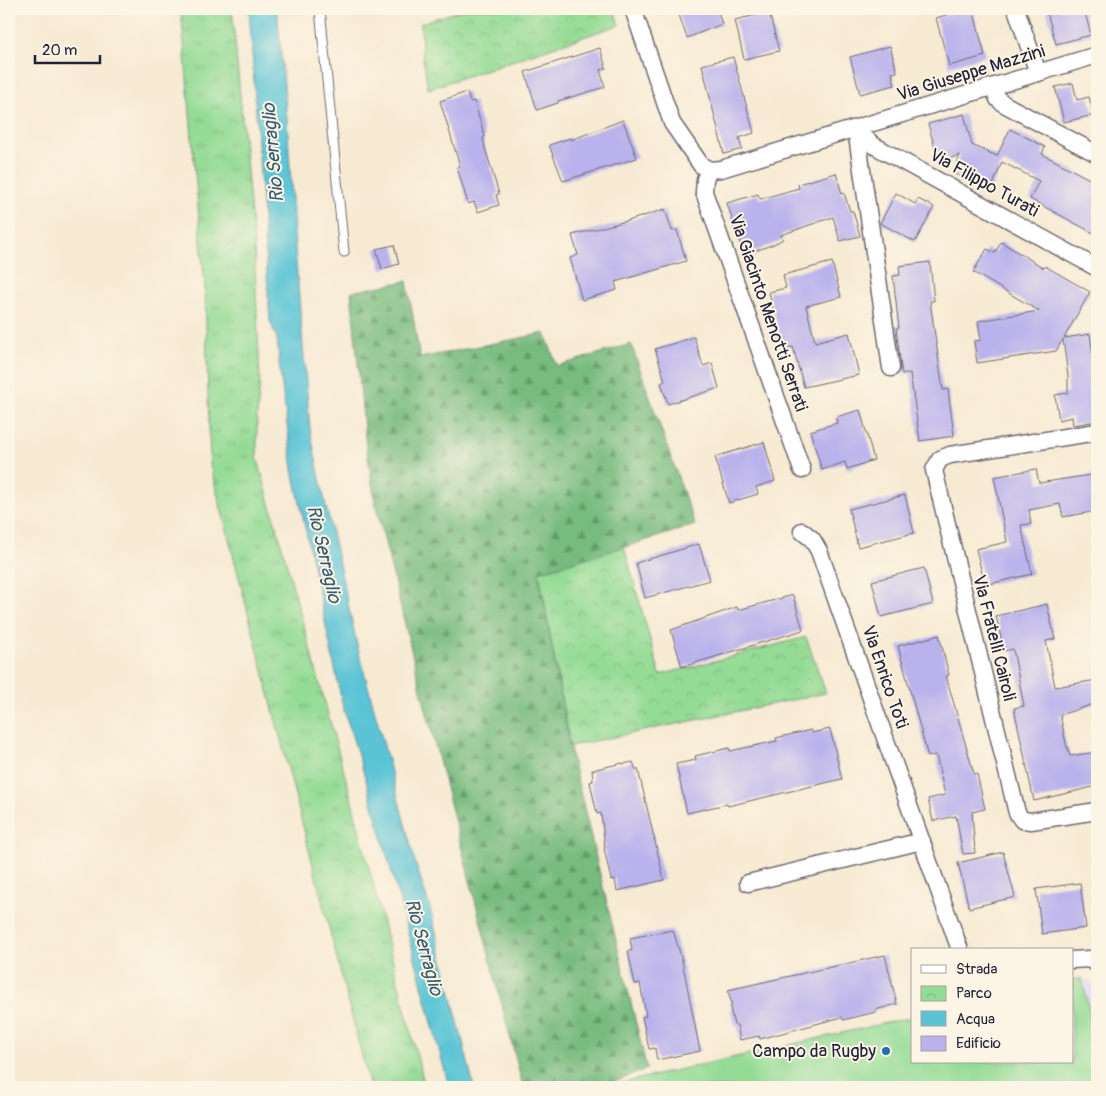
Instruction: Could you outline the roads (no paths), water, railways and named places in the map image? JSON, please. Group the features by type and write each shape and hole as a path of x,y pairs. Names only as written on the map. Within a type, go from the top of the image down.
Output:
{"street":[{"path":"633,9 672,123 694,156 709,170"},
{"path":"1016,9 1038,73"},
{"name":"Via Giuseppe Mazzini","path":"709,170 721,169 856,129 1097,55"},
{"path":"993,87 998,99 1004,104 1097,154"},
{"path":"856,129 891,368"},
{"name":"Via Filippo Turati","path":"856,129 874,145 1097,268"},
{"name":"Via Giacinto Menotti Serrati","path":"709,170 705,179 704,192 802,470"},
{"name":"Via Fratelli Cairoli","path":"1097,432 950,455 940,459 934,470 1017,813 1022,820 1030,821 1097,811"},
{"name":"Via Enrico Toti","path":"802,531 812,539 820,551 959,948"},
{"path":"748,883 922,841"},
{"path":"1074,960 1089,959 1097,964"}],"lane":[{"path":"320,9 344,252"}],"water":[{"name":"Rio Serraglio","path":"249,9 277,9 310,429 358,649 416,865 430,908 474,1087 449,1087 398,895 343,707 293,470 277,338 270,321"}],"place":[{"name":"Campo da Rugby","path":"886,1051"}]}
